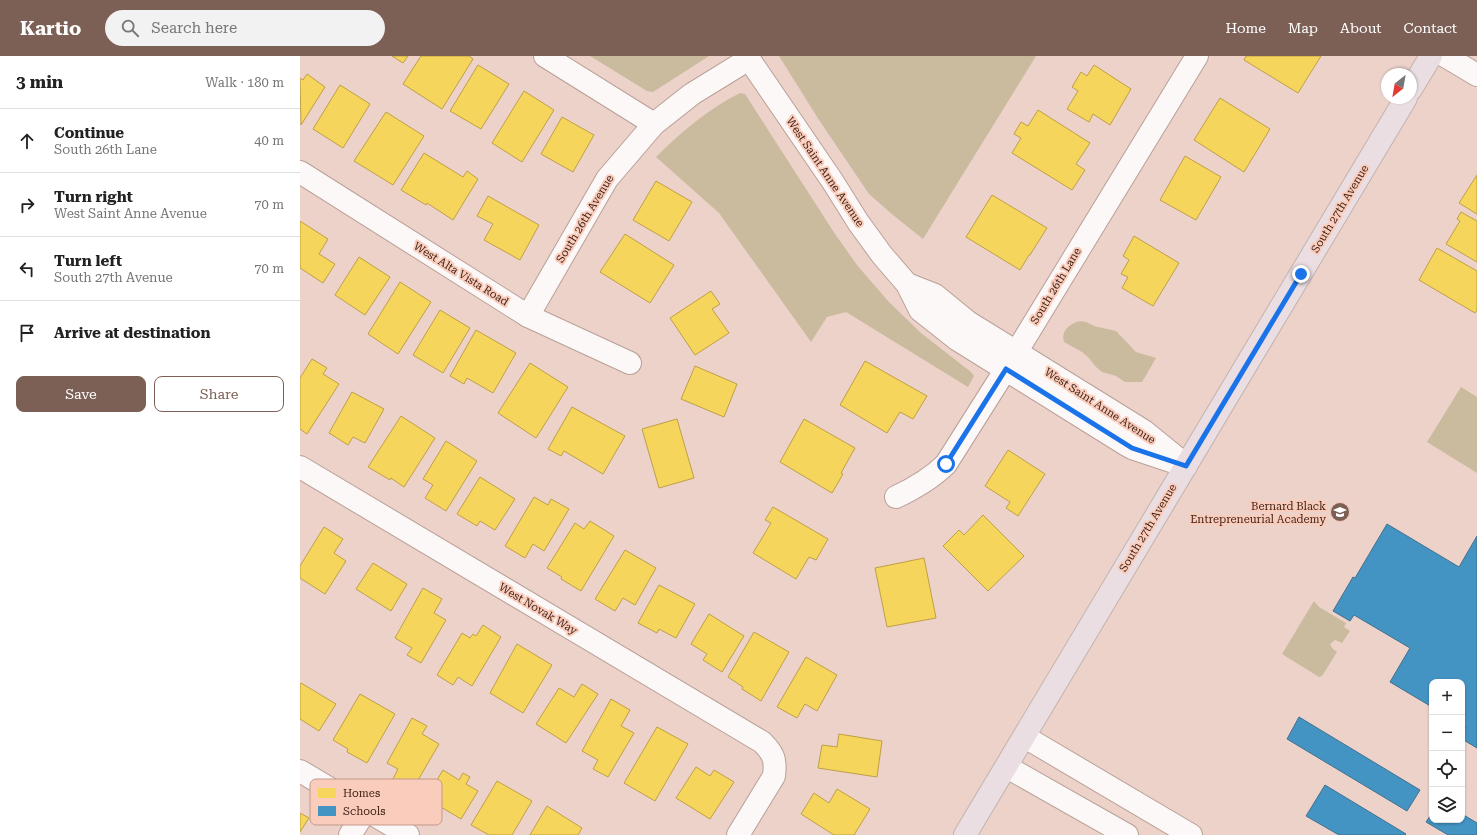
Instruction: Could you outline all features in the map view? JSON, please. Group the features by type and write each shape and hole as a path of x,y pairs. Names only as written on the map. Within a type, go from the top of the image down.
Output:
{"main road":[{"path":"1417,79 1431,56"},
{"name":"South 27th Avenue","path":"965,835 1402,104"}],"street":[{"path":"546,56 654,124"},
{"name":"South 26th Lane","path":"896,497 921,485 935,475 946,464 1011,361 1196,56"},
{"path":"1445,56 1477,75"},
{"name":"South 26th Avenue","path":"528,316 607,179 654,124 692,94 748,58"},
{"name":"West Saint Anne Avenue","path":"748,58 833,182 858,222 882,255 907,284 920,310 958,340 1011,361 1132,448 1186,466"},
{"name":"West Alta Vista Road","path":"300,172 528,316 630,363"},
{"name":"West Novak Way","path":"300,467 762,742 773,754 775,766 774,776 738,835"},
{"path":"1025,737 1191,835"},
{"path":"1007,766 1127,835"},
{"path":"300,771 314,779"},
{"path":"350,835 356,825"},
{"path":"391,825 408,835"}],"shaded area":[{"path":"590,56 709,56 653,92 647,91"},
{"path":"779,56 1036,56 923,239 869,194 819,120"},
{"path":"740,93 745,94 835,234 857,265 888,301 921,333 971,372 974,376 968,387 846,312 827,317 811,342 719,213 656,157 695,122 717,106"},
{"path":"1080,321 1116,331 1136,352 1156,358 1142,382 1125,382 1116,376 1102,372 1082,352 1064,342 1063,338 1067,328"},
{"path":"1461,387 1477,397 1477,473 1427,442"},
{"path":"1314,601 1319,607 1346,623 1344,627 1350,631 1342,643 1335,640 1330,644 1337,652 1322,676 1319,677 1282,654"}],"building: Homes":[{"path":"392,56 408,56 403,63"},
{"path":"421,56 469,56 473,59 442,109 403,84"},
{"path":"1246,56 1321,56 1298,93 1244,60"},
{"path":"478,65 509,84 481,129 450,111"},
{"path":"1094,65 1131,89 1110,125 1093,114 1089,122 1067,109 1078,91 1072,87 1081,72 1087,76"},
{"path":"307,74 325,87 301,125 300,78 303,80"},
{"path":"340,85 370,104 343,148 313,129"},
{"path":"524,91 554,110 522,162 492,143"},
{"path":"1220,98 1270,129 1244,172 1194,140"},
{"path":"1038,110 1090,143 1076,164 1085,170 1072,190 1012,153 1021,138 1014,134 1021,122 1028,126"},
{"path":"386,112 424,136 393,185 354,161"},
{"path":"562,117 594,135 573,172 541,154"},
{"path":"424,153 463,177 467,171 478,179 453,220 427,203 426,205 401,190"},
{"path":"1185,156 1221,177 1196,220 1160,200"},
{"path":"1477,175 1477,214 1459,203"},
{"path":"656,181 692,202 669,241 633,220"},
{"path":"992,195 1047,228 1020,270 966,237"},
{"path":"488,196 539,225 520,260 484,240 493,224 477,216"},
{"path":"1461,212 1477,221 1477,262 1446,244 1460,221 1457,219"},
{"path":"300,221 328,239 319,254 335,264 323,283 300,268"},
{"path":"625,234 674,265 650,303 600,272"},
{"path":"1134,236 1179,263 1153,306 1122,288 1128,277 1121,274 1129,260 1123,256"},
{"path":"1437,248 1477,271 1477,310 1475,313 1419,280"},
{"path":"359,257 390,277 365,315 335,295"},
{"path":"400,282 431,302 398,354 368,334"},
{"path":"711,291 720,304 712,309 729,333 695,355 670,318"},
{"path":"440,310 470,328 443,373 413,355"},
{"path":"476,330 516,353 493,393 467,378 464,384 450,376"},
{"path":"312,359 327,368 323,374 339,384 307,434 300,429 300,378"},
{"path":"865,361 927,396 913,419 900,412 887,433 840,405"},
{"path":"530,363 568,387 536,438 498,413"},
{"path":"695,366 737,384 724,417 681,399"},
{"path":"352,392 384,409 365,443 353,437 348,445 329,433"},
{"path":"572,407 625,436 603,474 564,451 561,456 548,449"},
{"path":"401,416 435,438 404,487 391,478 390,480 368,467"},
{"path":"677,419 694,478 659,488 642,429"},
{"path":"804,419 855,448 832,493 780,462"},
{"path":"446,441 477,461 446,511 425,498 433,485 423,479"},
{"path":"1008,450 1045,474 1018,516 1006,508 1010,502 985,486"},
{"path":"480,477 515,499 495,530 480,521 477,526 457,514"},
{"path":"534,497 548,505 551,499 569,509 544,551 533,544 525,558 505,546"},
{"path":"773,507 828,539 816,560 809,557 796,579 753,553 771,523 765,520"},
{"path":"983,515 1024,556 988,591 943,546 959,530 964,535"},
{"path":"590,521 614,536 581,591 561,579 562,577 547,568 575,523 584,529"},
{"path":"324,527 343,539 334,553 346,561 325,594 300,578 300,566"},
{"path":"625,550 656,568 635,605 623,598 615,611 595,599"},
{"path":"924,558 936,618 887,627 875,568"},
{"path":"373,563 407,584 391,611 356,589"},
{"path":"659,585 695,604 676,638 659,629 657,633 638,623"},
{"path":"423,588 442,599 434,613 446,620 421,663 407,655 412,648 395,638"},
{"path":"709,614 744,636 722,672 703,660 707,654 691,644"},
{"path":"483,625 501,637 472,686 458,677 453,685 437,675 462,633 470,638 473,634 476,636"},
{"path":"754,632 789,652 761,701 742,689 743,687 728,677"},
{"path":"517,644 552,665 523,713 490,693"},
{"path":"806,657 837,675 817,711 805,704 797,718 777,707"},
{"path":"301,683 336,704 319,731 300,719"},
{"path":"582,684 598,694 566,743 536,724 559,688 574,697"},
{"path":"360,694 395,714 367,763 347,752 348,749 333,740"},
{"path":"611,699 630,710 621,726 634,733 608,777 593,769 598,760 582,751"},
{"path":"412,718 427,726 422,734 439,744 419,779 393,779 398,769 387,763"},
{"path":"657,727 688,744 655,801 624,783"},
{"path":"839,734 882,741 877,777 818,768 822,745 837,747"},
{"path":"696,767 710,776 714,770 734,782 710,819 676,798"},
{"path":"443,770 459,780 463,773 470,777 466,784 478,791 461,819 442,808 442,779 438,779"},
{"path":"497,781 532,801 512,835 489,835 471,825"},
{"path":"837,789 870,809 854,835 834,835 801,814 814,793 829,803"},
{"path":"547,806 582,828 578,835 530,835"},
{"path":"300,813 309,818 300,832"}],"building: Schools":[{"path":"1387,524 1459,567 1477,536 1477,748 1465,741 1465,679 1429,679 1429,705 1390,682 1410,648 1354,615 1350,621 1333,611 1353,577 1355,578"},
{"path":"1299,717 1420,790 1407,811 1287,739"},
{"path":"1325,785 1406,834 1339,835 1306,816"},
{"path":"1465,816 1477,823 1477,835 1448,835 1426,822 1429,818 1429,823 1465,823"}],"place":[{"name":"Bernard Black Entrepreneurial Academy","path":"1340,512"}],"route":[{"path":"946,464 1006,369 1124,444 1186,466 1301,274"}]}
